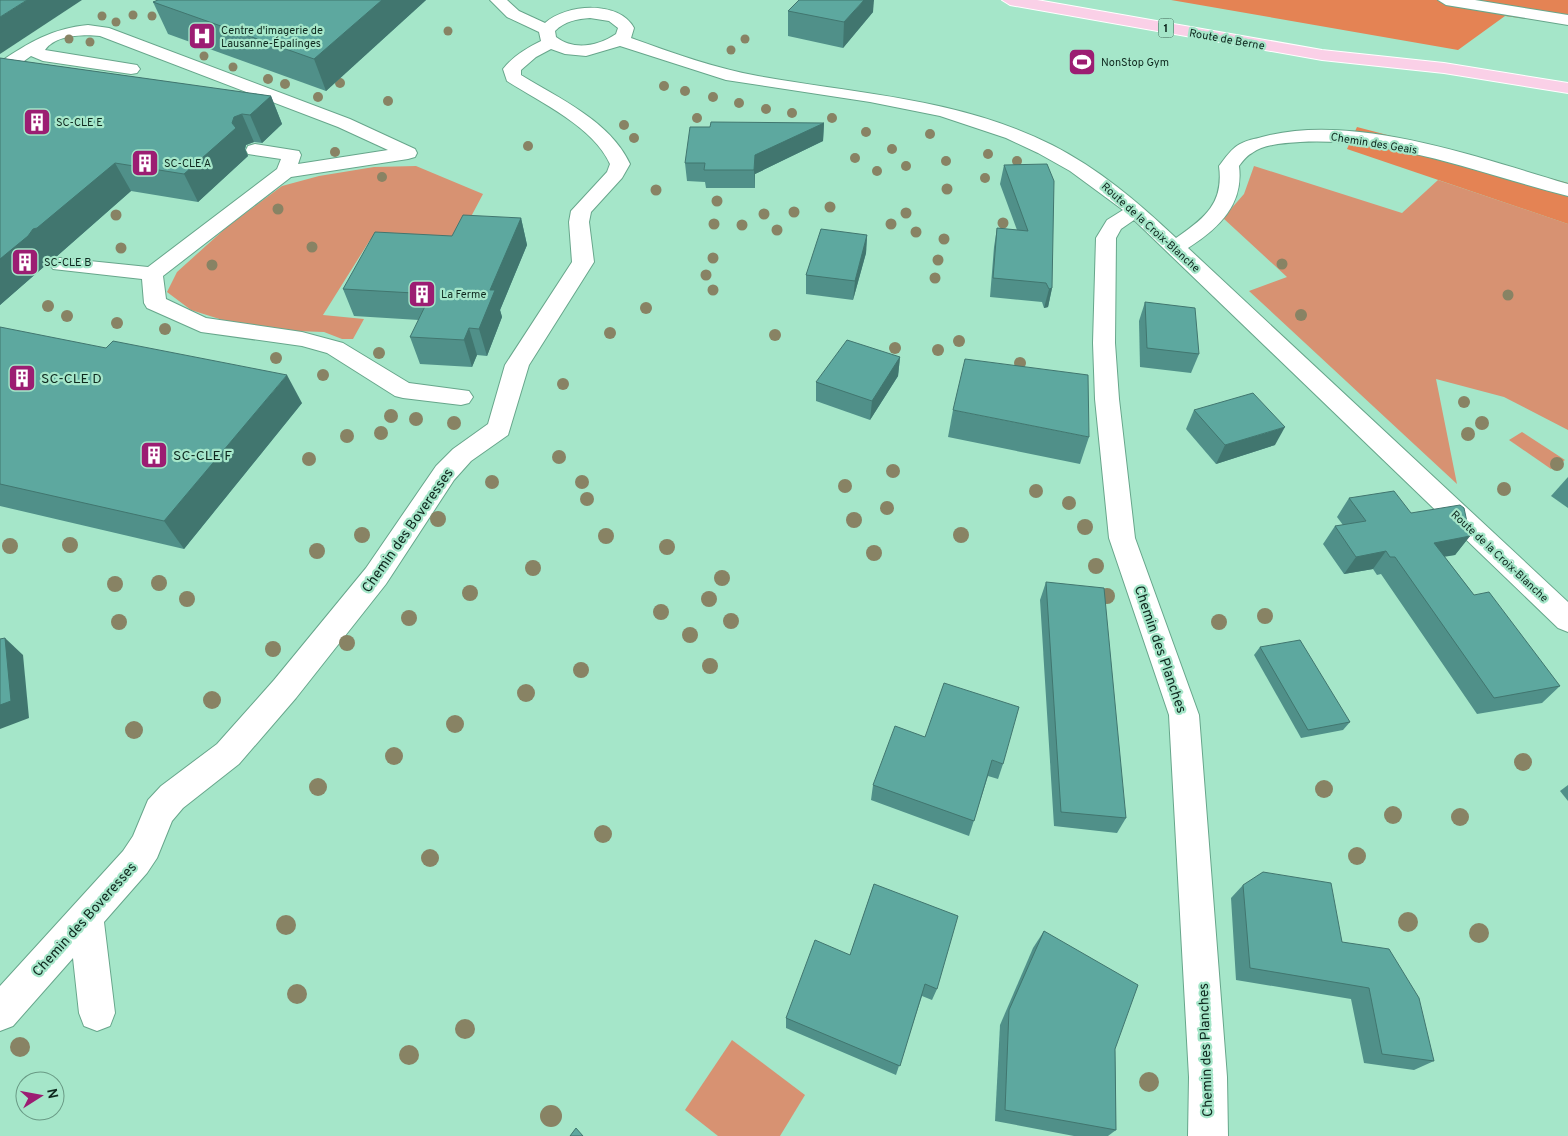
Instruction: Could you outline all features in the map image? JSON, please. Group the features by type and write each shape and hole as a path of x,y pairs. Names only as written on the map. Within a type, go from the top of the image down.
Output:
{"main road":[{"name":"Route de Berne","path":"1010,0 1322,56 1444,68 1568,88"},
{"name":"Route de Berne","path":"1101,0 1328,41 1444,68"}],"street":[{"path":"498,0 513,14 572,50 590,50 607,46 624,36 626,28 608,0"},
{"path":"1446,0 1568,20"},
{"path":"550,36 560,19 572,7 618,18"},
{"path":"0,70 37,45 64,32 84,29 103,31 344,123 408,152 285,172 152,274 60,264"},
{"name":"Chemin des Boveresses","path":"0,1013 135,862 145,847 160,811 172,797 228,754 292,681 376,576 445,473 462,455 499,429 517,365 583,262 579,222 581,211 615,174 620,164 615,153 591,127 514,77 512,69 518,62 550,36"},
{"name":"Route de la Croix-Blanche","path":"620,40 732,76 774,84 871,97 976,120 1038,144 1068,160 1112,190 1137,212 1568,620"},
{"path":"37,45 36,52 43,56 131,69"},
{"name":"Chemin des Geais","path":"1175,247 1190,239 1215,215 1230,191 1229,166 1246,148 1282,138 1335,134 1426,151 1568,190"},
{"path":"255,150 292,155 285,172"},
{"name":"Chemin des Planches","path":"1137,212 1120,218 1110,227 1106,238 1103,325 1107,399 1122,538 1184,715 1208,1078 1208,1136"},
{"path":"152,274 155,303 201,325 302,339 336,348 402,390 462,397"},
{"path":"86,917 97,1013"}],"shaded area":[{"path":"1171,0 1568,0 1568,24 1505,16 1458,50"},
{"path":"1357,127 1568,183 1568,224 1347,149"},
{"path":"416,166 483,194 455,247 370,240 323,315 364,319 353,339 342,339 324,332 295,331 232,323 191,310 167,292 177,272 228,226 282,186 319,176 374,167"},
{"path":"1254,166 1402,213 1438,180 1568,224 1568,430 1504,397 1436,379 1457,484 1249,291 1287,277 1223,218 1244,194"},
{"path":"1522,432 1565,460 1551,469 1509,440"},
{"path":"732,1040 805,1095 780,1136 718,1136 685,1110"}],"building":[{"path":"0,0 27,0 0,17"},
{"path":"158,0 382,0 314,59 153,2"},
{"path":"799,0 864,0 844,22 788,11"},
{"path":"0,58 271,96 250,115 242,114 234,117 232,123 236,128 184,174 115,163 37,228 33,229 28,236 0,259"},
{"path":"711,122 824,123 755,155 754,170 704,170 705,163 685,163 690,127 710,127"},
{"path":"1047,164 1054,181 1052,288 1049,289 1046,283 993,278 997,228 1028,231 1004,165"},
{"path":"463,215 521,218 490,290 495,290 479,329 469,328 464,340 410,337 431,294 343,289 375,232 452,236"},
{"path":"821,229 867,235 855,281 806,275"},
{"path":"1145,302 1195,308 1199,354 1147,348"},
{"path":"0,327 106,348 113,341 287,375 164,521 0,484"},
{"path":"847,340 900,357 872,401 816,382"},
{"path":"965,359 1088,375 1089,437 953,410"},
{"path":"1253,393 1285,427 1225,445 1194,410"},
{"path":"1394,491 1411,513 1460,505 1464,508 1470,536 1434,543 1474,595 1489,592 1560,686 1494,698 1395,557 1390,557 1386,551 1356,557 1335,526 1366,521 1349,498"},
{"path":"1046,582 1104,588 1126,818 1061,812"},
{"path":"5,638 11,701 0,705 0,639"},
{"path":"1300,640 1350,722 1308,730 1260,647"},
{"path":"944,683 1019,707 1003,764 992,760 974,821 873,785 895,726 925,737"},
{"path":"1263,872 1331,883 1342,942 1389,949 1419,998 1434,1061 1382,1054 1369,988 1250,968 1243,885"},
{"path":"874,884 958,916 937,989 925,984 900,1066 786,1018 815,940 850,955"},
{"path":"1044,931 1138,985 1115,1049 1116,1130 1005,1110 1009,1010"},
{"path":"576,1128 583,1136 570,1136"}],"place":[{"name":"Centre d'imagerie de Lausanne-Épalinges","path":"202,36"},
{"name":"NonStop Gym","path":"1082,62"},
{"name":"SC-CLE E","path":"37,122"},
{"name":"SC-CLE A","path":"145,163"},
{"name":"SC-CLE B","path":"25,262"},
{"name":"La Ferme","path":"422,294"},
{"name":"SC-CLE D","path":"22,378"},
{"name":"SC-CLE F","path":"154,455"}]}
